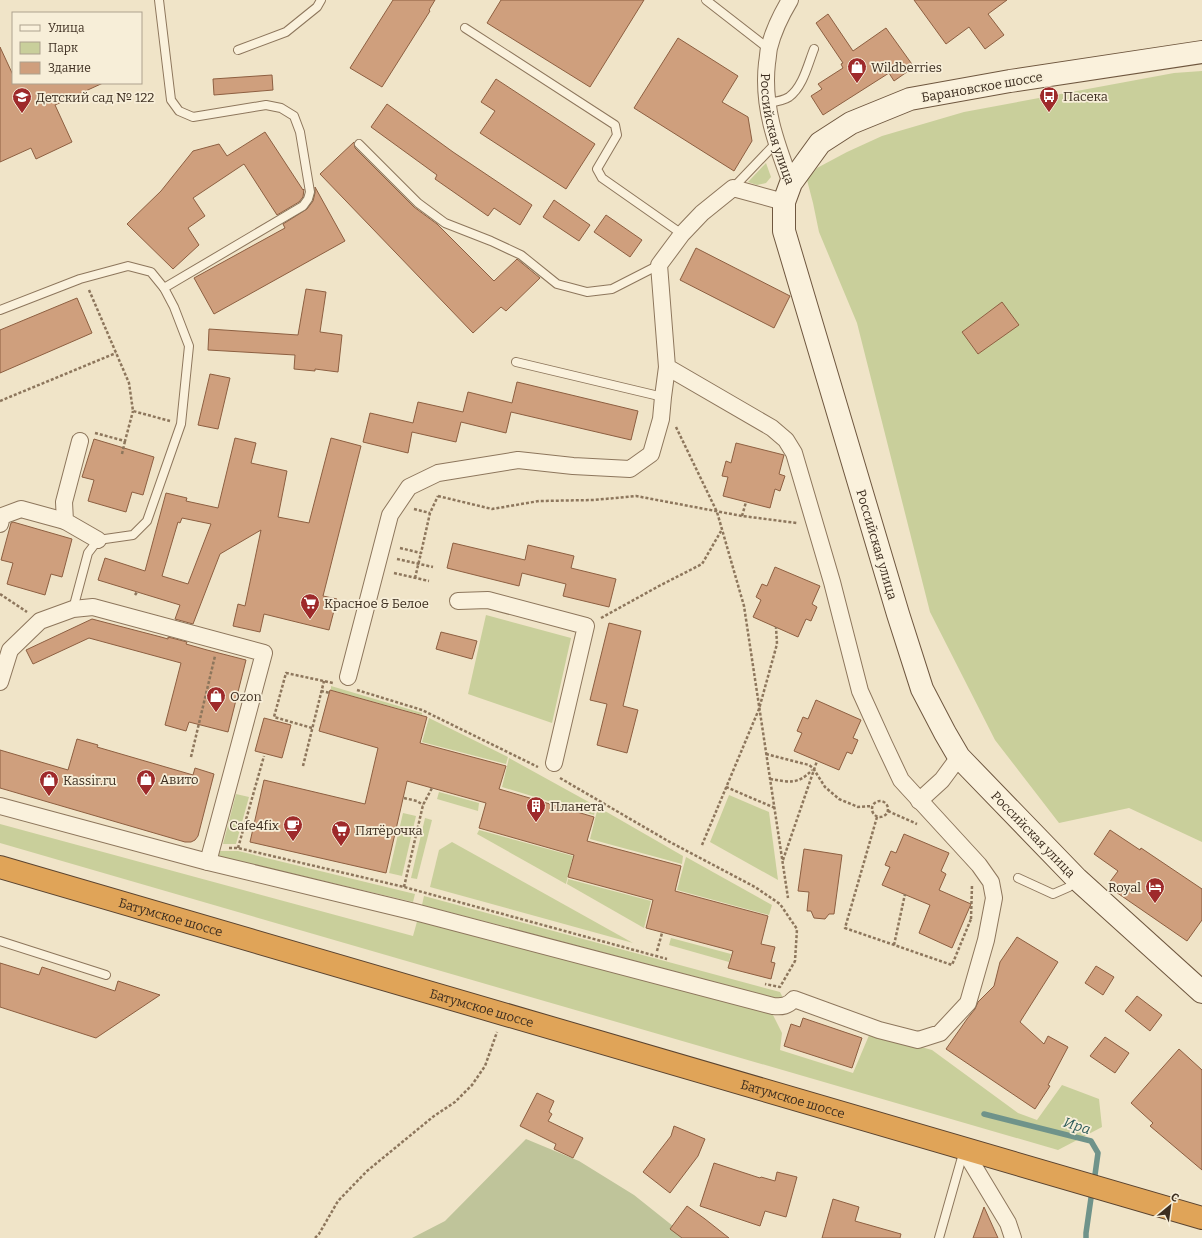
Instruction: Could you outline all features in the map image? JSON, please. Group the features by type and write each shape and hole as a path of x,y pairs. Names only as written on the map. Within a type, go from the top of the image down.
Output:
{"highway":[{"name":"Батумское шоссе","path":"0,868 964,1150 1202,1218"}],"main road":[{"name":"Барановское шоссе","path":"787,192 820,143 850,123 910,99 1010,81 1202,52"},
{"name":"Российская улица","path":"787,192 784,231 922,689 959,757 1077,879 1202,992"}],"street":[{"name":"Российская улица","path":"787,192 768,110 765,77 769,49 790,0"},
{"path":"347,684 390,515 409,487 438,473 518,460 573,466 630,469 651,454 661,419 667,367 659,265 682,234 702,213 733,188 787,192"},
{"path":"0,806 208,862 415,912 773,1006 789,1004 794,999 879,1030 918,1040 940,1033 968,1003 986,940 994,898 991,882 979,865 901,780 860,691 832,582 794,453 786,440 772,428 667,367"},
{"path":"65,521 64,502 80,441"},
{"path":"0,524 2,516 21,509 65,521 98,540"},
{"path":"458,601 488,600 586,626 551,769"},
{"path":"0,682 5,649 40,621 73,609 93,607 264,653 208,862"},
{"path":"919,801 942,780 959,757"},
{"path":"964,1150 1008,1223 1013,1238"}],"lane":[{"path":"159,0 171,100 179,111 193,117 266,105 281,108 294,116 300,132 310,192 308,199 303,206 164,288"},
{"path":"238,50 286,32 317,8 321,0"},
{"path":"706,0 769,49"},
{"path":"465,28 615,125 617,135 597,169 602,178 682,234"},
{"path":"767,103 776,102 789,97 796,89 802,81 814,49"},
{"path":"733,188 776,143"},
{"path":"359,144 418,203 445,223 522,255 558,284 587,292 612,289 659,265"},
{"path":"0,310 80,279 128,266 151,272 164,288 174,307 189,346 181,424 147,521 133,534 98,540 88,552 73,609"},
{"path":"516,362 663,397"},
{"path":"1018,878 1053,894 1068,887 1077,879"},
{"path":"0,941 106,975"},
{"path":"939,1238 964,1150"}],"path":[{"path":"80,279 88,289 129,383 133,411 122,454"},
{"path":"0,401 116,353"},
{"path":"133,411 181,424"},
{"path":"676,426 717,512 744,606 788,898"},
{"path":"80,441 90,431 125,441"},
{"path":"415,578 430,512 438,496 492,509 539,501 594,500 636,496 717,512 800,524"},
{"path":"742,516 746,502"},
{"path":"409,508 430,512"},
{"path":"586,626 702,564 722,530"},
{"path":"401,542 400,549 421,553"},
{"path":"396,559 433,567"},
{"path":"394,573 429,581"},
{"path":"0,594 40,621"},
{"path":"702,845 759,709 777,644 776,627"},
{"path":"191,756 205,693 216,653"},
{"path":"312,728 274,718 286,673 347,684 422,710 551,769 668,841 755,887 780,904 797,929 795,961 780,987 758,983"},
{"path":"303,766 324,680"},
{"path":"321,692 330,693"},
{"path":"766,754 809,765 813,768 825,787 839,799 858,807 872,806"},
{"path":"238,848 264,756"},
{"path":"770,779 790,782 804,779 817,761"},
{"path":"782,860 813,768"},
{"path":"726,787 775,808"},
{"path":"404,887 423,804 432,788"},
{"path":"404,798 423,804"},
{"path":"876,801 883,801 888,805 888,812 884,816 877,817 872,813 872,806 876,801"},
{"path":"877,817 844,928 952,965 971,919 988,926"},
{"path":"212,846 238,848 404,887 671,960"},
{"path":"894,945 905,894"},
{"path":"657,951 662,933"},
{"path":"315,1238 319,1234 338,1201 367,1171 434,1116 455,1102 472,1085 485,1066 503,1014"}],"green space":[{"path":"1202,71 1202,842 1129,808 1059,823 995,740 930,612 857,323 819,232 807,180 817,168 882,136 964,112 1174,73"},
{"path":"766,163 771,177 766,183 757,185 748,182"},
{"path":"486,615 571,638 552,723 468,694"},
{"path":"331,686 422,713 422,715 331,690"},
{"path":"429,718 508,757 506,764 422,742"},
{"path":"509,758 596,806 594,815 502,787"},
{"path":"439,792 479,803 478,811 437,799"},
{"path":"236,794 249,797 236,844 223,844"},
{"path":"729,795 769,812 778,880 710,842"},
{"path":"598,807 683,856 682,864 590,839"},
{"path":"403,813 416,816 402,876 389,873"},
{"path":"425,818 432,820 417,879 411,878"},
{"path":"0,824 413,936 418,918 771,1011 782,1033 780,1050 853,1073 870,1033 932,1050 1018,1113 1037,1120 1062,1085 1099,1099 1102,1127 1058,1150 0,843"},
{"path":"479,830 573,856 566,884 477,834"},
{"path":"452,842 633,943 430,887 439,850"},
{"path":"220,851 238,851 415,894 413,902 218,856"},
{"path":"686,857 772,905 769,915 677,890"},
{"path":"568,879 651,901 644,928 567,884"},
{"path":"424,896 780,992 784,1000 422,905"},
{"path":"671,938 731,954 729,962 669,945"},
{"path":"526,1139 579,1161 634,1195 688,1238 412,1238 445,1221"}],"building":[{"path":"393,0 435,0 429,10 430,11 382,87 350,68"},
{"path":"501,0 644,0 590,87 487,23"},
{"path":"914,0 1007,0 988,14 1004,35 985,49 969,27 946,44"},
{"path":"828,14 853,51 886,28 914,67 894,81 889,73 823,115 811,96 822,89 818,84 843,68 841,64 843,63 816,23"},
{"path":"678,38 738,76 722,102 748,117 752,141 734,171 634,108"},
{"name":"Детский сад № 122","path":"0,47 12,73 12,84 101,84 55,105 72,142 36,159 31,148 0,162"},
{"path":"272,75 273,90 214,95 213,79"},
{"path":"496,79 595,144 566,189 480,133 495,111 481,102"},
{"path":"387,104 453,152 532,205 520,225 494,208 488,216 435,179 437,175 371,127"},
{"path":"265,132 303,190 304,189 303,197 299,202 277,215 244,164 193,198 205,216 188,228 199,245 173,269 127,224 161,191 193,151 219,144 227,156"},
{"path":"354,142 355,148 414,207 437,224 494,281 517,259 540,278 506,311 501,307 473,333 320,174"},
{"path":"315,187 345,241 214,314 194,278 285,228 283,224 307,209 313,201"},
{"path":"554,200 590,225 579,241 543,217"},
{"path":"606,215 642,240 630,257 594,232"},
{"path":"696,248 790,296 774,328 680,280"},
{"path":"306,289 326,292 320,332 342,335 338,372 315,369 315,371 294,369 295,355 208,350 209,329 298,335"},
{"path":"77,298 92,333 0,373 0,330"},
{"path":"1002,302 1019,325 978,354 962,332"},
{"path":"210,374 230,378 218,429 198,425"},
{"path":"517,382 638,411 631,440 511,412 506,433 461,422 456,442 412,432 408,453 363,442 370,413 413,423 418,402 463,412 468,392 512,403"},
{"path":"235,438 256,443 251,463 287,471 278,517 309,523 331,438 361,446 323,596 337,599 329,630 264,614 260,632 233,626 238,604 245,606 261,530 220,554 193,624 175,619 180,605 98,580 105,558 145,571 166,493 187,498 186,501 218,508","holes":["182,518 211,524 188,584 162,576 178,522 180,523"]},
{"path":"94,439 154,457 143,495 132,492 126,512 88,501 94,480 82,477"},
{"path":"736,443 784,455 779,474 785,476 780,491 775,489 770,508 723,496 728,477 722,476 726,461 731,463"},
{"path":"13,522 72,539 62,577 51,574 45,595 7,584 13,563 1,560 11,523"},
{"path":"453,543 525,560 528,545 574,556 571,568 616,579 609,607 563,596 566,584 522,573 519,586 447,568"},
{"path":"775,567 820,586 812,604 817,607 811,621 806,619 798,637 753,617 761,600 756,597 762,584 767,586"},
{"path":"92,619 168,639 168,637 187,642 186,644 246,660 228,732 189,722 186,731 165,725 181,663 89,638 33,664 26,650"},
{"path":"609,623 641,631 623,706 638,710 627,753 597,745 607,704 590,700"},
{"path":"441,632 477,641 472,659 436,649"},
{"name":"Планета","path":"330,690 427,717 420,743 506,766 499,789 594,817 587,841 681,866 675,891 768,916 761,944 775,947 771,962 775,963 771,979 728,968 733,951 646,928 653,900 568,877 574,855 479,828 486,803 407,781 386,873 250,842 264,780 365,804 378,748 319,731"},
{"path":"816,700 861,720 853,738 858,740 852,754 847,752 839,770 794,751 802,733 797,731 803,717 808,719"},
{"path":"264,718 291,725 282,758 255,751"},
{"path":"77,739 98,745 97,747 193,775 195,768 214,774 198,836 195,840 185,842 0,788 0,750 68,770"},
{"path":"1110,830 1140,850 1141,848 1202,889 1202,920 1187,941 1113,890 1115,887 1109,883 1118,871 1094,854"},
{"path":"904,834 949,853 941,871 946,874 939,890 971,904 952,948 919,933 930,905 882,885 890,867 885,865 891,851 896,853"},
{"path":"804,849 842,855 834,914 829,914 825,919 814,918 811,911 807,911 809,892 798,891"},
{"path":"1017,937 1058,962 1020,1022 1044,1044 1048,1036 1068,1047 1048,1085 1050,1086 1035,1109 946,1049 975,1009 978,1002 994,986 1000,962"},
{"path":"0,963 39,975 42,967 115,991 118,981 160,995 96,1038 0,1007"},
{"path":"1096,966 1114,977 1103,995 1085,983"},
{"path":"1137,996 1162,1015 1150,1031 1125,1011"},
{"path":"803,1018 862,1038 852,1068 784,1046 791,1024 800,1027"},
{"path":"1105,1037 1129,1053 1115,1073 1090,1056"},
{"path":"1179,1049 1202,1070 1202,1170 1150,1126 1153,1123 1131,1103"},
{"path":"537,1093 554,1101 549,1112 552,1114 548,1121 583,1138 573,1158 554,1149 556,1144 520,1126"},
{"path":"674,1126 705,1139 698,1156 670,1193 643,1172 671,1136"},
{"path":"714,1163 760,1178 775,1181 777,1172 797,1177 786,1217 765,1211 760,1226 700,1206"},
{"path":"833,1199 859,1207 855,1221 901,1234 900,1238 822,1238"},
{"path":"687,1206 729,1238 682,1238 670,1229"},
{"path":"984,1207 998,1238 973,1238"}],"waterway":[{"name":"Ира","path":"984,1114 1091,1141 1098,1153 1094,1182"},
{"name":"Ира","path":"1086,1238 1092,1191"}],"place":[{"name":"Wildberries","path":"857,84"},
{"name":"Пасека","path":"1049,113"},
{"name":"Детский сад № 122","path":"22,114"},
{"name":"Красное & Белое","path":"310,620"},
{"name":"Ozon","path":"216,713"},
{"name":"Авито","path":"146,796"},
{"name":"Kassir.ru","path":"49,797"},
{"name":"Планета","path":"536,823"},
{"name":"Cafe4fix","path":"293,842"},
{"name":"Пятёрочка","path":"341,847"},
{"name":"Royal","path":"1155,904"}]}
